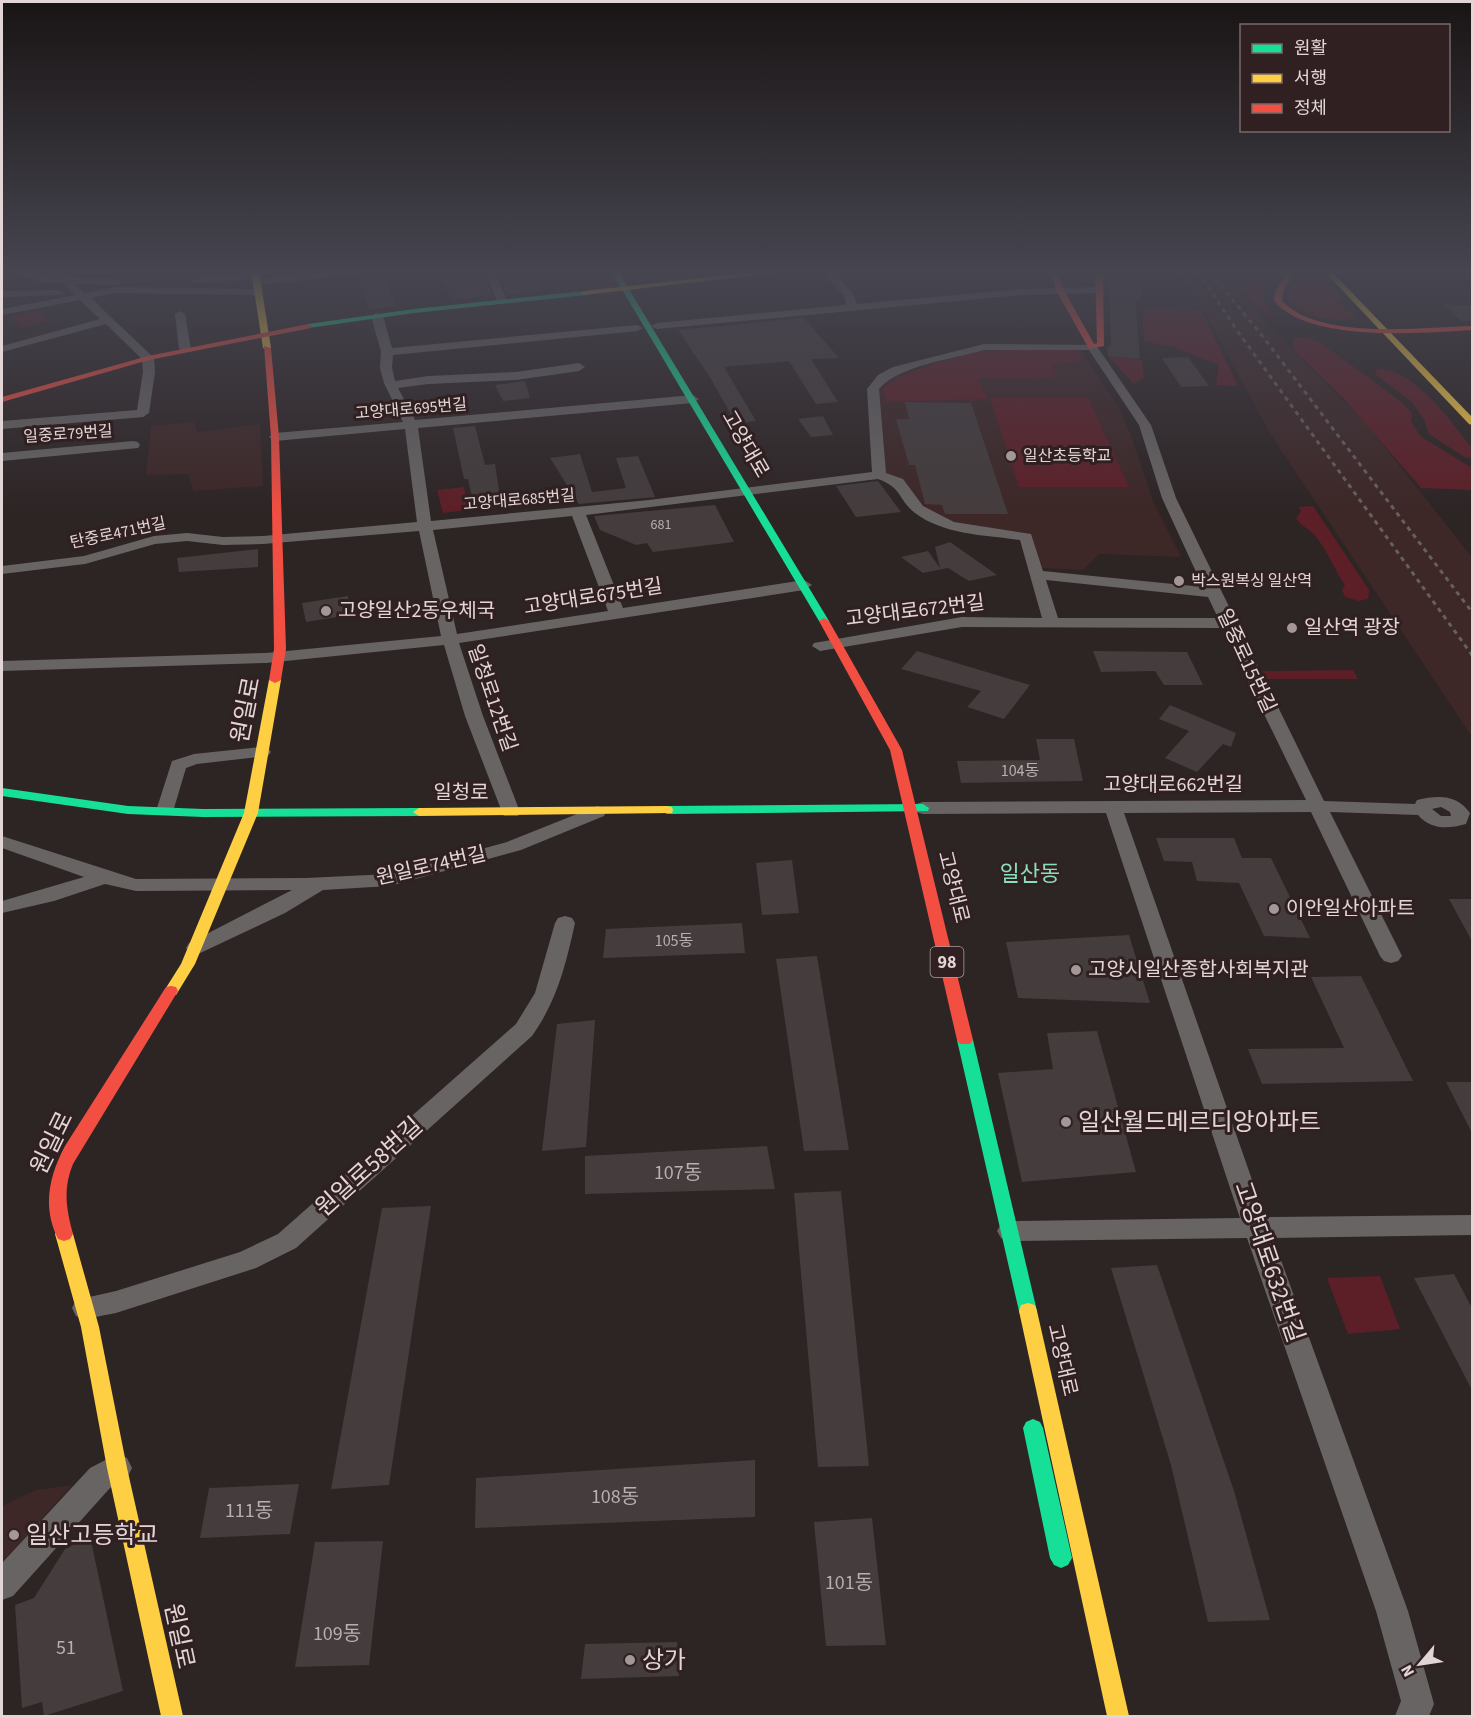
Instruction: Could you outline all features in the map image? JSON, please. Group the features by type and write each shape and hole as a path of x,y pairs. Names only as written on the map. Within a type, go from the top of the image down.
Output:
{"street":[{"path":"141,351 148,358"},
{"path":"2,400 176,351"},
{"name":"원일로","path":"172,1716 117,1468 85,1308 55,1203 54,1191 57,1179 90,1119 196,948 251,813 280,657 275,437 267,351"},
{"path":"387,352 396,351"},
{"name":"고양대로","path":"653,351 749,494 796,586 837,642 896,750 917,809 1118,1716"},
{"name":"고양대로","path":"656,351 686,400"},
{"path":"968,351 913,365 882,378 873,389 879,475 898,482 918,508 951,526 1026,537 1051,622"},
{"name":"일중로15번길","path":"1095,351 1145,425 1169,498 1212,593 1391,956"},
{"path":"1408,351 1473,422"},
{"path":"1410,351 1473,414"},
{"name":"일청로12번길","path":"387,352 386,368 391,385 411,425 425,526 450,640 474,716 511,812"},
{"name":"일중로79번길","path":"2,425 143,413 149,372 148,358"},
{"path":"391,385 428,380 516,376 579,367"},
{"path":"541,399 546,413"},
{"name":"고양대로695번길","path":"275,437 686,400"},
{"name":"일중로79번길","path":"3,457 133,445"},
{"name":"고양대로","path":"749,494 879,475"},
{"name":"고양대로685번길","path":"278,539 578,513 749,494"},
{"path":"578,513 617,614"},
{"name":"탄중로471번길","path":"2,570 85,560 154,540 187,537 223,541 278,539"},
{"path":"1037,575 1212,593"},
{"name":"고양대로","path":"796,586 804,615"},
{"name":"고양대로675번길","path":"280,657 450,640 796,586"},
{"name":"고양대로672번길","path":"821,646 962,622 1228,623"},
{"name":"원일로","path":"2,666 280,657"},
{"path":"842,683 863,720"},
{"path":"165,812 178,765 194,759 262,752"},
{"name":"일청로","path":"2,792 128,810 165,812 917,809"},
{"name":"고양대로662번길","path":"917,809 1316,806 1423,810 1430,818 1442,822 1467,820"},
{"name":"고양대로632번길","path":"1113,807 1256,1227 1392,1611 1418,1704 1411,1716"},
{"name":"원일로74번길","path":"2,842 104,877 136,885 390,880 514,846 597,812"},
{"path":"2,908 104,877"},
{"path":"196,948 278,908 320,883"},
{"name":"원일로58번길","path":"85,1308 116,1302 247,1260 272,1250 287,1240 524,1030 538,1012 546,994 565,923"},
{"path":"1010,1230 1473,1225"},
{"path":"1030,1416 1065,1575"},
{"path":"2,1585 99,1478 117,1468"}],"shaded area":[{"name":"일산초등학교","path":"977,351 1081,351 1119,408 1132,438 1152,499 1181,557 1099,554 1083,570 1043,568 1029,534 952,523 921,508 886,475 877,390 887,379 915,366"},
{"path":"1078,351 1083,360 1052,365 1057,377 978,378 987,399 886,402 883,389 891,382 950,359 980,352"},
{"path":"1184,351 1221,351 1238,386 1216,385 1219,365"},
{"path":"1226,351 1294,351 1367,425 1472,557 1472,737 1271,435"},
{"path":"1295,351 1332,351 1400,401 1412,413 1411,421 1420,436 1472,468 1472,490 1421,488 1345,400"},
{"path":"1108,356 1142,360 1144,378 1134,384"},
{"path":"1380,369 1406,378 1431,399 1472,448 1472,458 1466,458 1429,434 1424,419 1412,402 1376,375 1375,371"},
{"path":"990,398 1088,398 1129,487 1019,487"},
{"path":"194,422 197,432 260,424 263,486 193,491 189,474 146,475 151,426"},
{"path":"464,487 468,510 443,513 437,490"},
{"path":"1313,506 1369,590 1368,599 1359,601 1345,597 1342,590 1345,585 1324,549 1315,535 1296,518 1301,511 1299,507"},
{"path":"1353,670 1358,679 1267,679 1262,671"},
{"path":"1380,1276 1400,1329 1348,1334 1327,1278"},
{"name":"일산고등학교","path":"72,1485 2,1563 2,1506 36,1490"}],"building":[{"path":"692,351 833,351 839,358 811,359 838,402 816,404 789,361 724,367 756,421 736,423"},
{"path":"1107,351 1139,351 1140,359 1108,356"},
{"path":"1188,357 1209,386 1181,387 1162,358"},
{"path":"525,381 530,398 503,401 495,385"},
{"name":"일산초등학교","path":"905,402 971,403 1008,514 945,514 942,505 925,504 915,465 909,465 896,419 909,419"},
{"path":"823,416 833,435 811,437 798,419"},
{"path":"475,426 485,465 495,464 501,503 474,506 468,479 464,479 453,428"},
{"path":"580,454 592,492 626,488 616,458 638,456 655,497 579,504 550,458"},
{"path":"878,481 901,512 856,517 836,486"},
{"path":"715,505 734,542 653,552 647,543 636,545 600,530 594,516"},
{"path":"950,542 997,575 969,581 948,568 923,573 901,557 928,551 940,568 935,547"},
{"path":"258,549 258,567 179,572 177,558"},
{"name":"고양일산2동우체국","path":"348,596 349,615 306,622 302,603"},
{"path":"917,651 1030,685 1004,719 967,707 981,691 901,669"},
{"path":"1093,651 1187,652 1203,685 1164,685 1155,671 1101,672"},
{"path":"1170,705 1236,733 1231,747 1223,744 1197,772 1165,758 1189,731 1159,719"},
{"path":"1036,739 1074,739 1083,781 961,783 957,761 1040,760"},
{"name":"이안일산아파트","path":"1156,838 1234,838 1242,858 1271,858 1310,938 1264,936 1239,883 1197,881 1192,862 1164,861"},
{"path":"792,860 799,913 762,915 756,863"},
{"path":"1449,899 1473,899 1473,943"},
{"path":"742,923 745,953 603,958 606,929"},
{"name":"고양시일산종합사회복지관","path":"1129,935 1150,1003 1018,998 1006,942"},
{"path":"817,956 849,1150 804,1151 776,959"},
{"path":"1361,976 1413,1081 1262,1084 1248,1049 1344,1048 1311,977"},
{"path":"595,1020 586,1147 542,1151 557,1024"},
{"name":"일산월드메르디앙아파트","path":"1097,1031 1136,1172 1022,1182 998,1073 1053,1069 1047,1033"},
{"path":"1446,1082 1473,1082 1473,1135"},
{"path":"767,1146 775,1189 585,1194 585,1156"},
{"path":"841,1191 869,1466 818,1467 794,1193"},
{"path":"431,1206 389,1485 331,1489 382,1208"},
{"path":"1157,1265 1234,1491 1270,1620 1208,1622 1171,1465 1111,1268"},
{"path":"1454,1274 1473,1310 1473,1392 1414,1278"},
{"path":"755,1460 755,1517 475,1528 476,1478"},
{"path":"299,1484 290,1534 200,1538 209,1488"},
{"path":"872,1518 886,1645 826,1646 814,1522"},
{"path":"90,1536 123,1691 44,1716 42,1702 22,1708 15,1605 34,1598 65,1549"},
{"path":"383,1541 369,1665 295,1667 315,1542"},
{"name":"상가","path":"677,1642 679,1676 581,1679 585,1644"}],"railway":[{"path":"1252,351 1472,655"},
{"path":"1274,351 1472,612"}],"traffic: fast":[{"path":"662,351 824,621"},
{"path":"2,792 128,810 203,813 419,812"},
{"path":"667,810 923,808"},
{"path":"965,1040 1028,1311"},
{"path":"1033,1428 1061,1558"}],"traffic: slow":[{"path":"1404,351 1472,422"},
{"path":"171,991 188,964 251,813 275,680"},
{"path":"419,812 667,810"},
{"path":"64,1234 90,1327 117,1468 172,1716"},
{"path":"1028,1311 1118,1716"}],"traffic: jam":[{"path":"2,400 148,358 182,351"},
{"path":"267,351 275,437 280,649 275,680"},
{"path":"824,621 896,750 965,1040"},
{"path":"64,1234 58,1210 57,1192 65,1164 171,991"}],"place":[{"name":"일산초등학교","path":"1011,456"},
{"name":"박스원복싱 일산역","path":"1179,581"},
{"name":"고양일산2동우체국","path":"326,611"},
{"name":"일산역 광장","path":"1292,628"},
{"name":"이안일산아파트","path":"1274,909"},
{"name":"고양시일산종합사회복지관","path":"1076,970"},
{"name":"일산월드메르디앙아파트","path":"1066,1122"},
{"name":"일산고등학교","path":"14,1535"},
{"name":"상가","path":"630,1660"}],"district":[{"name":"일산동","path":"1030,874"}]}
